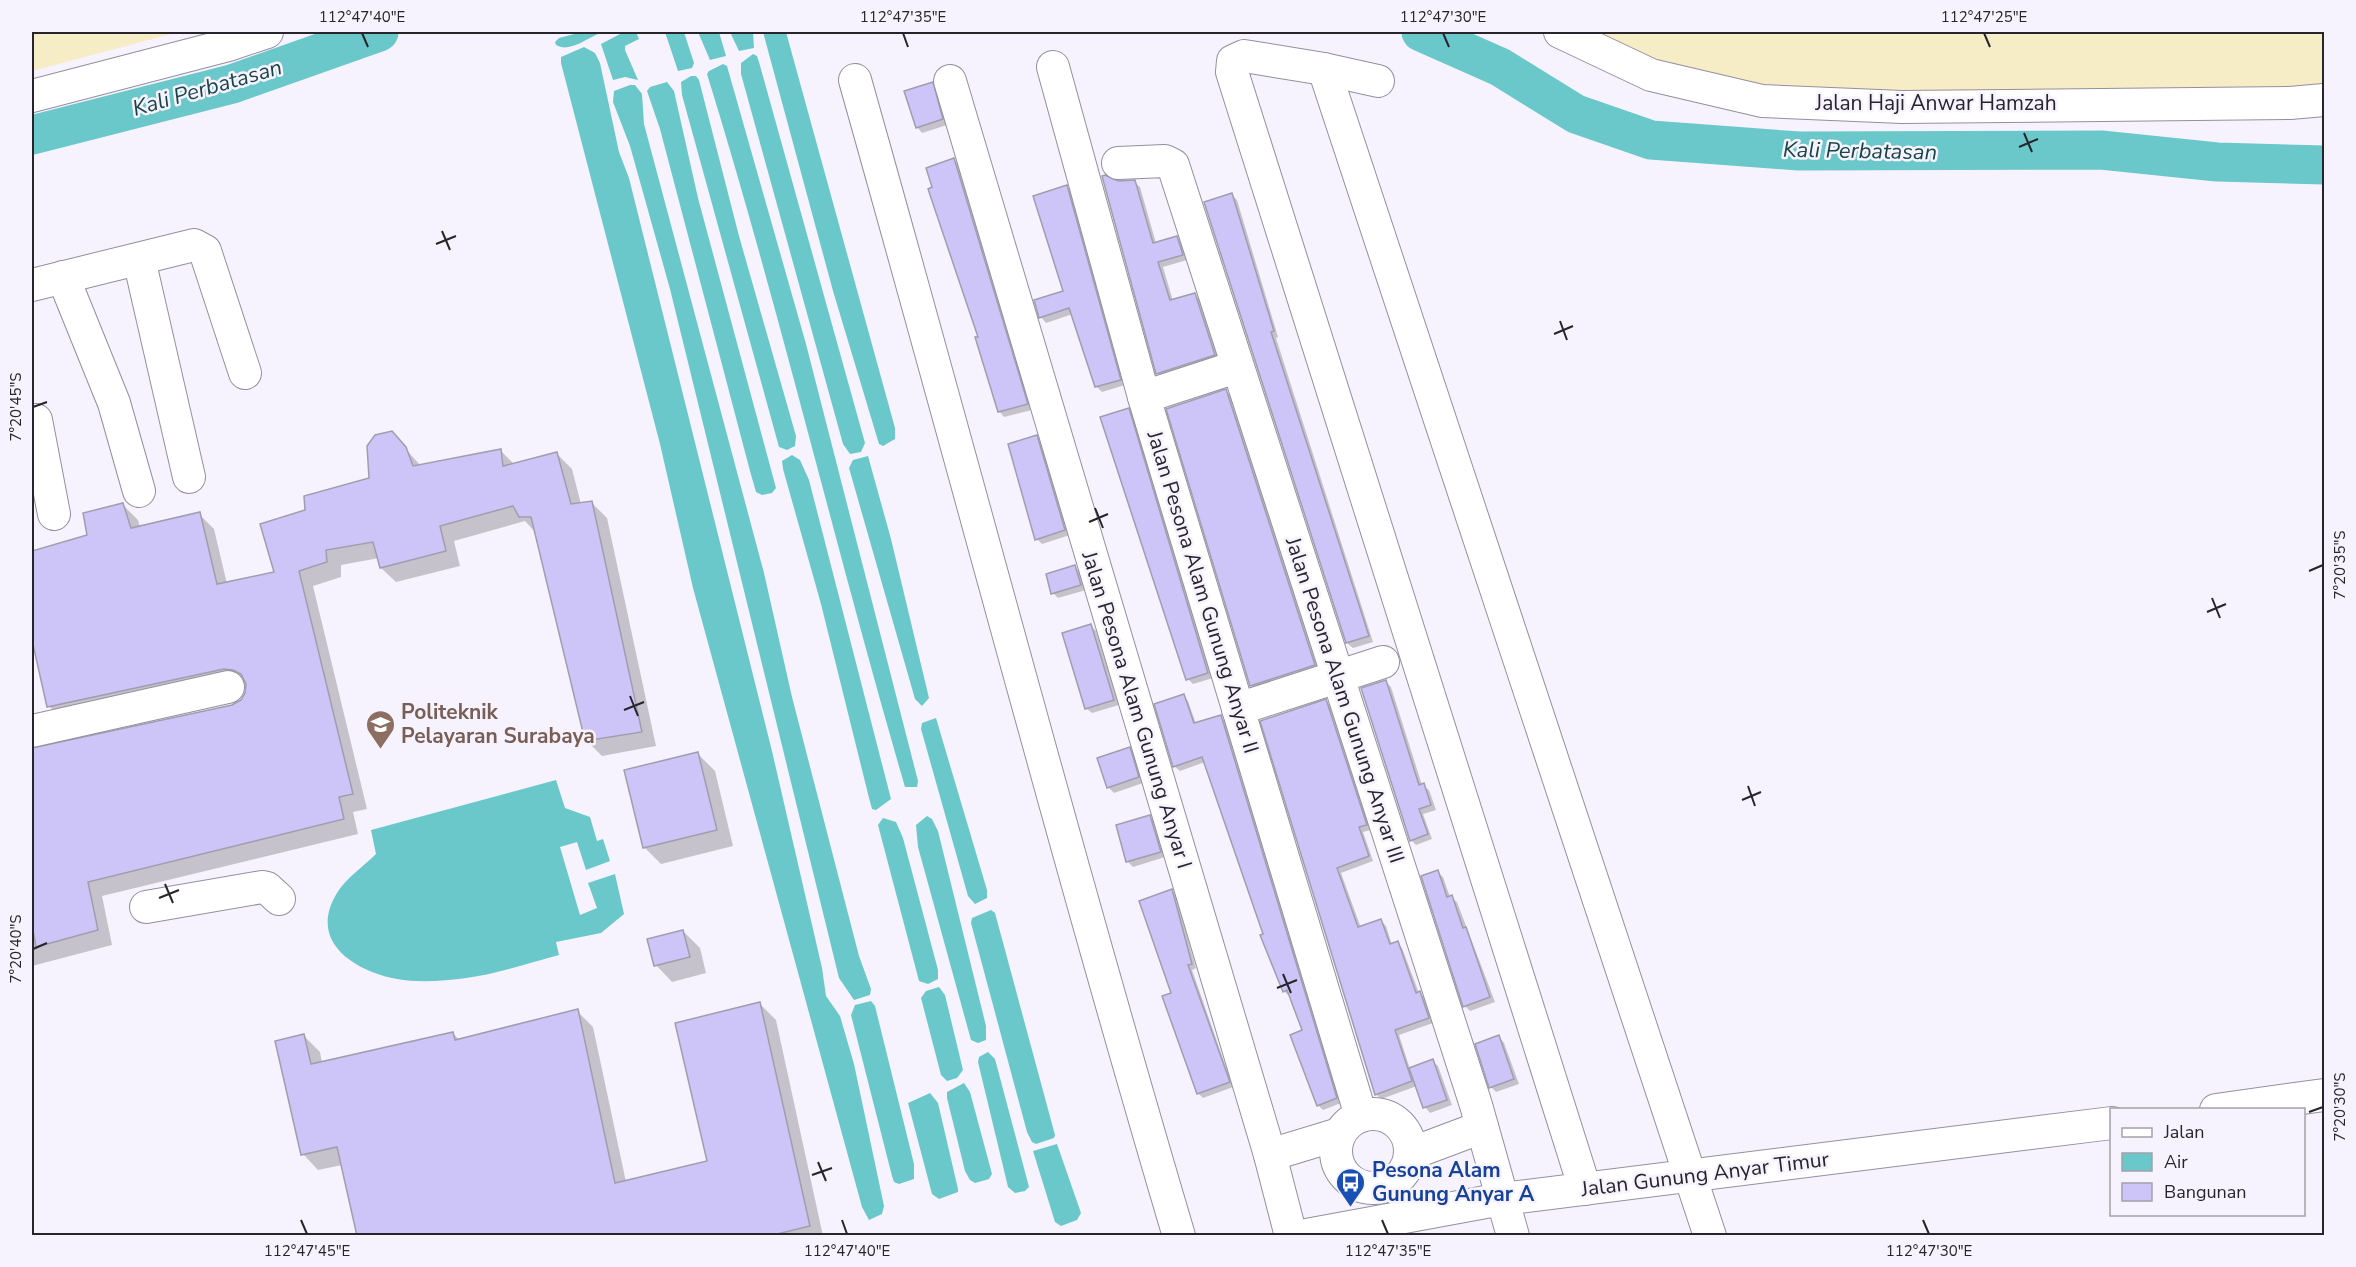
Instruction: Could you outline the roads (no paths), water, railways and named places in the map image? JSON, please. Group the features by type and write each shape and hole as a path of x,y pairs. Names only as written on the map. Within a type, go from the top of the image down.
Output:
{"street":[{"path":"32,96 228,45 267,32"},
{"name":"Jalan Haji Anwar Hamzah","path":"1560,32 1651,75 1762,101 1902,107 2290,103 2325,100"},
{"path":"1378,81 1324,69 1244,56 1233,61 1232,72 1585,1189"},
{"name":"Jalan Pesona Alam Gunung Anyar II","path":"1053,67 1144,397 1238,709 1350,1125"},
{"path":"1324,69 1710,1236"},
{"path":"855,80 950,417 1056,811 1179,1236"},
{"name":"Jalan Pesona Alam Gunung Anyar I","path":"950,81 1270,1155 1290,1236"},
{"name":"Jalan Pesona Alam Gunung Anyar III","path":"1118,163 1165,161 1173,165 1236,368 1482,1127 1513,1236"},
{"path":"32,285 194,245 205,250 245,373"},
{"path":"139,259 189,477"},
{"path":"63,277 114,403 139,491"},
{"path":"1144,397 1236,368"},
{"path":"36,420 54,514"},
{"path":"1238,709 1383,662"},
{"path":"34,722 228,687"},
{"path":"146,907 262,887 267,888 279,899"},
{"path":"2231,1108 2325,1095"},
{"path":"1270,1155 1376,1114 1390,1118 1401,1127 1409,1140 1410,1154 1406,1168 1397,1179 1384,1187 1363,1187 1344,1176 1337,1163 1335,1148 1350,1125"},
{"name":"Jalan Gunung Anyar Timur","path":"1301,1236 1399,1227 1502,1199 2110,1123"},
{"path":"1410,1154 1482,1127"},
{"path":"1384,1187 1399,1227"}],"water":[{"path":"582,32 604,32 574,46 556,45 555,42 559,38"},
{"path":"636,32 639,39 625,46 625,50 638,80 625,77 613,80 601,44 622,33"},
{"path":"665,32 684,32 694,63 692,68 678,71"},
{"path":"698,32 719,32 726,56 710,60"},
{"path":"730,32 753,32 754,48 739,51"},
{"path":"763,32 786,32 895,428 895,439 883,446 879,444 833,291"},
{"path":"584,47 595,53 600,63 619,152 629,178 772,751 822,968 826,996 840,1016 854,1064 884,1206 882,1214 869,1220 862,1207 693,588 660,444 561,63 561,57"},
{"path":"753,54 757,56 759,62 865,443 861,452 850,454 843,444 741,74 741,63"},
{"path":"723,64 727,66 806,344 918,781 917,787 905,787 784,341 707,74"},
{"path":"691,76 696,76 699,80 739,236 796,436 795,446 787,450 779,447 682,95 681,82"},
{"path":"667,82 674,91 698,198 776,488 772,493 762,495 756,492 660,129 647,91 650,87"},
{"path":"635,85 642,94 644,124 764,573 792,697 859,956 871,989 870,995 854,1000 839,978 670,289 630,146 613,102 614,91"},
{"path":"792,455 800,460 809,480 891,799 876,810 872,809 869,798 821,604 783,469 782,461"},
{"path":"868,456 891,539 929,698 922,706 915,699 849,468 853,460"},
{"path":"936,718 987,890 987,898 975,904 968,896 921,729 922,723"},
{"path":"556,780 565,808 590,817 597,841 603,839 610,861 586,870 577,842 560,847 580,915 597,908 588,883 615,874 624,914 601,933 556,942 559,955 489,974 440,981 405,980 381,975 352,961 340,951 332,940 328,926 329,910 337,893 350,877 376,854 371,830"},
{"path":"927,816 932,819 938,831 986,1026 986,1040 978,1043 971,1040 918,847 916,825"},
{"path":"883,818 896,822 903,838 938,970 938,979 928,984 919,981 878,825"},
{"path":"991,910 995,913 1055,1135 1054,1138 1036,1144 1032,1142 1027,1132 971,923 972,918"},
{"path":"939,987 945,995 963,1070 957,1078 947,1081 941,1075 921,998 926,991"},
{"path":"871,1001 875,1006 914,1164 914,1179 899,1184 894,1182 892,1176 851,1015 855,1005"},
{"path":"988,1052 995,1059 1029,1187 1025,1191 1015,1193 1008,1187 978,1062 979,1057"},
{"path":"964,1083 970,1092 992,1174 989,1179 975,1183 970,1180 965,1171 947,1098 947,1092"},
{"path":"930,1093 938,1103 958,1189 958,1192 939,1199 932,1194 908,1103"},
{"path":"1057,1144 1081,1213 1077,1220 1061,1226 1055,1222 1033,1151"}],"waterway":[{"name":"Kali Perbatasan","path":"32,135 232,84 379,32"},
{"name":"Kali Perbatasan","path":"1421,32 1500,67 1576,114 1651,140 1799,151 2101,150 2217,162 2324,165"}],"place":[{"name":"Politeknik Pelayaran Surabaya","path":"380,750"},
{"name":"Pesona Alam Gunung Anyar A","path":"1351,1208"}]}
